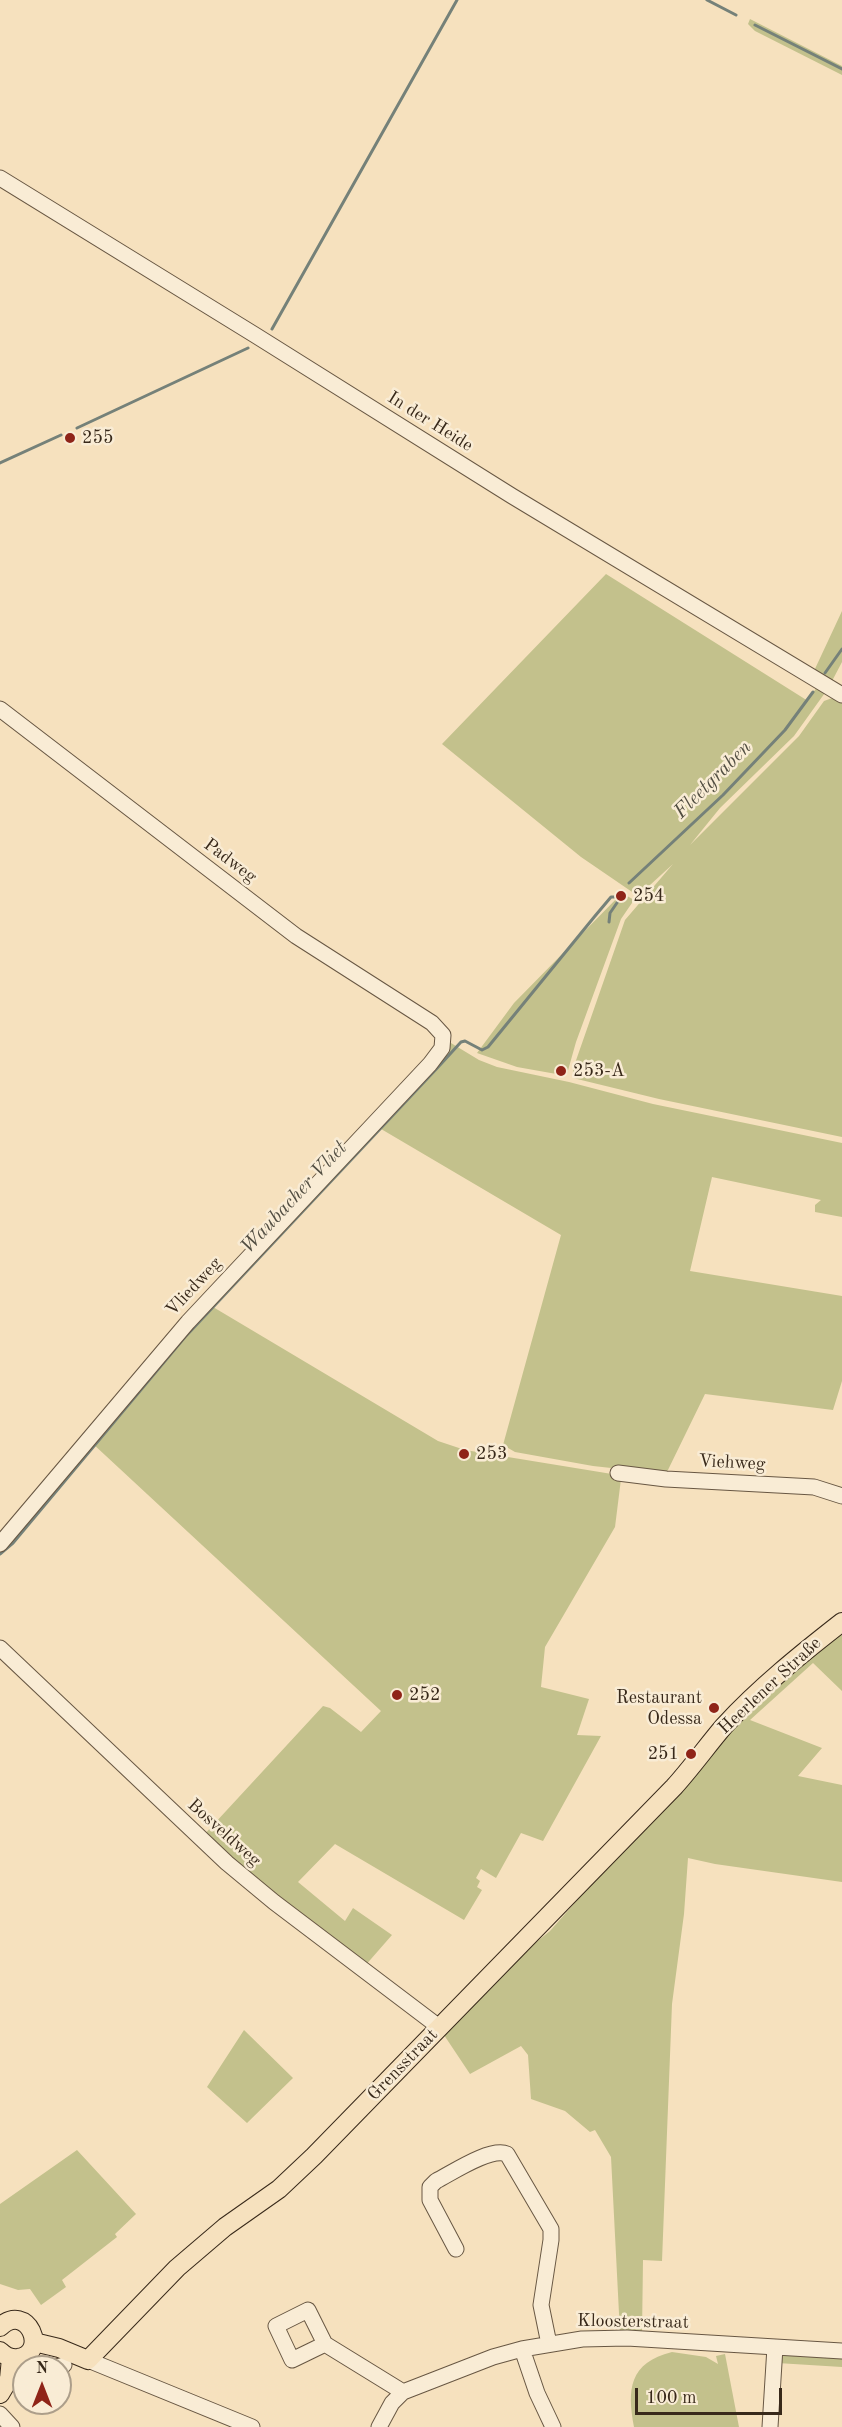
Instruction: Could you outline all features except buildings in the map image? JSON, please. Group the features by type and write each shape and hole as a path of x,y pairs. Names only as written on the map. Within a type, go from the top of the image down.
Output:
{"main road":[{"name":"Heerlener Straße","path":"702,1754 750,1700 791,1662 842,1622"},
{"name":"Grensstraat","path":"88,2360 183,2263 225,2227 279,2189 314,2156 631,1832 702,1754"},
{"path":"1,2324 16,2320 24,2322 32,2330 34,2342 27,2354 6,2354 10,2386"},
{"path":"34,2342 59,2348 88,2360"}],"street":[{"name":"In der Heide","path":"0,178 255,334 493,485 842,695"},
{"name":"Padweg","path":"0,709 296,936 432,1023 443,1035"},
{"name":"Vliedweg","path":"0,1544 188,1322 430,1064 442,1048 443,1035"},
{"name":"Viehweg","path":"618,1473 671,1479 814,1487 842,1496"},
{"name":"Bosveldweg","path":"0,1648 227,1863 274,1902 439,2027"},
{"path":"456,2249 430,2200 430,2187 436,2181 490,2153 507,2154 551,2229 541,2305 549,2344"},
{"name":"Kloosterstraat","path":"403,2392 492,2357 522,2349 582,2339 627,2338 842,2351"},
{"path":"325,2344 403,2392 392,2403 379,2427"},
{"path":"770,2427 775,2347"},
{"path":"522,2349 537,2393 554,2427"},
{"path":"88,2360 252,2427"},
{"path":"0,2414 12,2427"}],"shaded area":[{"path":"750,19 842,66 842,75 755,31 748,24"},
{"path":"606,574 808,701 818,685 827,690 794,736 720,808 690,845 799,736 824,701 835,697 842,701 842,1137 659,1099 573,1078 573,1069 625,920 673,864 638,896 581,857 442,744"},
{"path":"842,611 842,662 831,683 814,671"},
{"path":"622,893 634,900 621,919 576,1042 567,1074 517,1067 477,1053 514,1003"},
{"path":"446,1040 479,1060 497,1067 569,1082 653,1104 842,1143 842,1217 815,1212 815,1205 821,1200 712,1177 690,1271 842,1296 842,1381 833,1410 705,1394 666,1474 593,1466 515,1452 503,1445 561,1235 376,1126"},
{"path":"208,1304 438,1441 465,1450 618,1475 621,1479 615,1527 545,1647 541,1687 589,1699 577,1735 601,1736 543,1841 521,1833 496,1878 481,1869 476,1878 480,1881 477,1887 482,1890 464,1920 335,1844 298,1882 345,1921 353,1908 392,1935 364,1967 202,1837 323,1706 330,1708 361,1732 381,1711 92,1443"},
{"path":"842,1629 842,1691 813,1663 750,1720 822,1748 798,1776 842,1785 842,1882 688,1858 684,1914 672,2004 662,2261 643,2260 642,2333 620,2333 611,2157 595,2130 590,2132 565,2111 531,2099 528,2055 521,2046 470,2074 444,2035 534,1944 550,1931 734,1722"},
{"path":"244,2030 293,2078 247,2123 207,2087"},
{"path":"77,2150 136,2214 115,2234 117,2237 62,2280 66,2287 41,2305 30,2289 18,2290 0,2284 0,2204"},
{"path":"778,2351 842,2355 842,2367 777,2363"},
{"path":"672,2352 706,2357 718,2364 716,2356 725,2354 739,2427 634,2427 631,2401 634,2379 647,2363"}],"waterway":[{"path":"272,329 457,0"},
{"path":"707,0 736,15"},
{"path":"755,25 842,69"},
{"path":"77,428 248,348"},
{"path":"0,463 61,435"},
{"name":"Fleetgraben","path":"825,673 842,649"},
{"name":"Fleetgraben","path":"629,883 723,795 785,730 813,692"},
{"name":"Waubacher Vliet","path":"0,1554 13,1543 185,1337 461,1042 465,1041 482,1050 488,1047 611,897 621,897"},
{"name":"Fleetgraben","path":"609,922 610,913 621,897"}],"place":[{"name":"255","path":"70,438"},
{"name":"254","path":"621,896"},
{"name":"253-A","path":"561,1071"},
{"name":"253","path":"464,1454"},
{"name":"252","path":"397,1695"},
{"name":"Restaurant Odessa","path":"714,1708"},
{"name":"251","path":"691,1754"}]}
